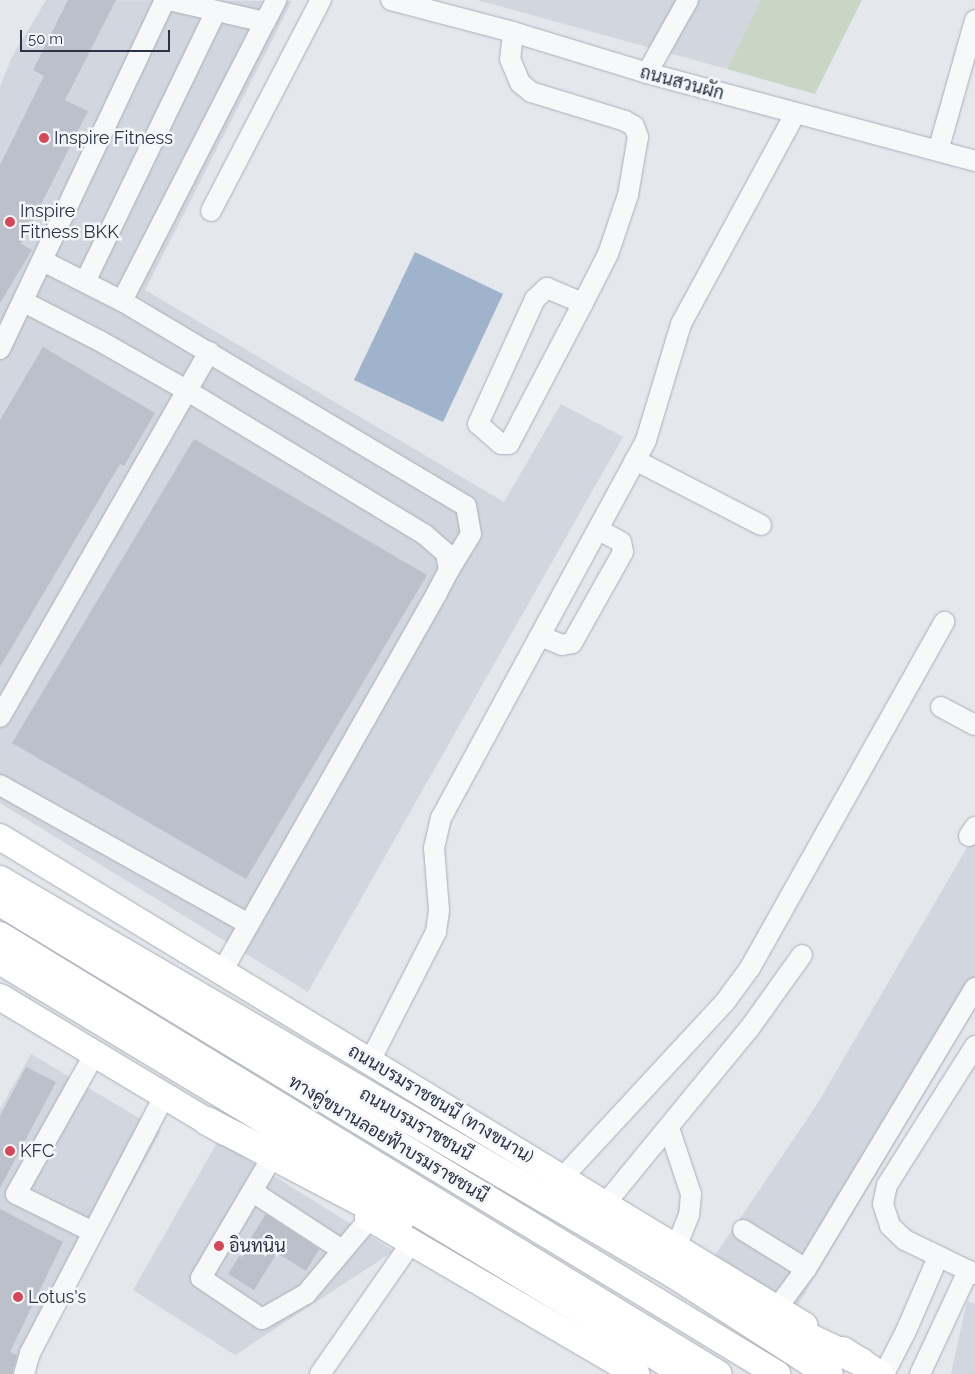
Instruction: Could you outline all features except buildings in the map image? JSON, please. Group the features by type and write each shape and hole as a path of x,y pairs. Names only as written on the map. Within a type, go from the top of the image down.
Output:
{"highway":[{"name":"ถนนบรมราชชนนี","path":"0,880 675,1261 829,1374"},
{"path":"0,960 643,1363"},
{"path":"207,1121 643,1363 686,1374"},
{"path":"675,1261 875,1370"}],"main road":[{"name":"ถนนบรมราชชนนี (ทางขนาน)","path":"0,837 605,1204 675,1261 777,1308 875,1370"},
{"name":"ทางคู่ขนานลอยฟ้าบรมราชชนนี","path":"0,903 777,1374"},
{"name":"ทางคู่ขนานลอยฟ้าบรมราชชนนี","path":"0,935 719,1374"},
{"path":"0,997 164,1097 411,1243 643,1363"}],"street":[{"path":"0,349 167,0 265,22"},
{"path":"122,301 276,0"},
{"path":"211,211 321,0"},
{"name":"ถนนสวนผัก","path":"391,0 513,32 646,73 975,161"},
{"path":"646,73 688,0"},
{"path":"85,282 216,11"},
{"path":"938,151 975,20"},
{"path":"513,32 510,59 520,83 531,92 624,121 634,126 638,137 628,195 608,254 583,303 509,444 501,444 478,424 535,300 547,288 583,303"},
{"path":"370,1061 436,932 439,910 434,848 441,818 646,440 681,324 795,114"},
{"path":"43,261 122,301 466,506 471,534 222,971"},
{"path":"24,302 100,341 186,390 424,534 446,553 449,570"},
{"path":"0,717 209,352"},
{"path":"635,460 761,525"},
{"path":"540,636 562,645 572,643 623,552 621,542 598,529"},
{"path":"562,1178 725,1002 750,968 944,622"},
{"path":"941,707 975,725"},
{"path":"0,785 249,924"},
{"path":"605,1204 749,1029 802,955"},
{"path":"777,1308 806,1269 975,988"},
{"path":"920,1374 971,1272 905,1240 890,1226 883,1204 887,1185 975,1046"},
{"path":"93,1232 16,1194 94,1055"},
{"path":"22,1372 164,1097"},
{"path":"669,1128 692,1194 689,1215 675,1261"},
{"path":"271,1159 201,1278 262,1319 306,1294 370,1218"},
{"path":"253,1192 342,1250"},
{"path":"743,1230 806,1269"},
{"path":"320,1374 411,1243"},
{"path":"875,1370 906,1331 938,1257"}],"shaded area":[{"path":"46,0 292,1 145,290 504,502 561,404 623,437 308,992 0,803 0,87 12,57"},
{"path":"477,0 761,0 727,69"},
{"path":"975,834 975,1009 798,1305 712,1260 816,1106"},
{"path":"31,1054 161,1131 27,1374 0,1374 0,1109"},
{"path":"218,1141 394,1251 235,1355 133,1290"},
{"path":"967,1301 975,1304 975,1374 951,1374"}],"green space":[{"path":"761,0 862,0 815,94 727,69"}],"water":[{"path":"415,252 503,294 443,422 354,380"}],"place":[{"name":"Inspire Fitness","path":"44,138"},
{"name":"Inspire Fitness BKK","path":"10,222"},
{"name":"KFC","path":"10,1151"},
{"name":"อินทนิน","path":"219,1246"},
{"name":"Lotus's","path":"18,1297"}]}
